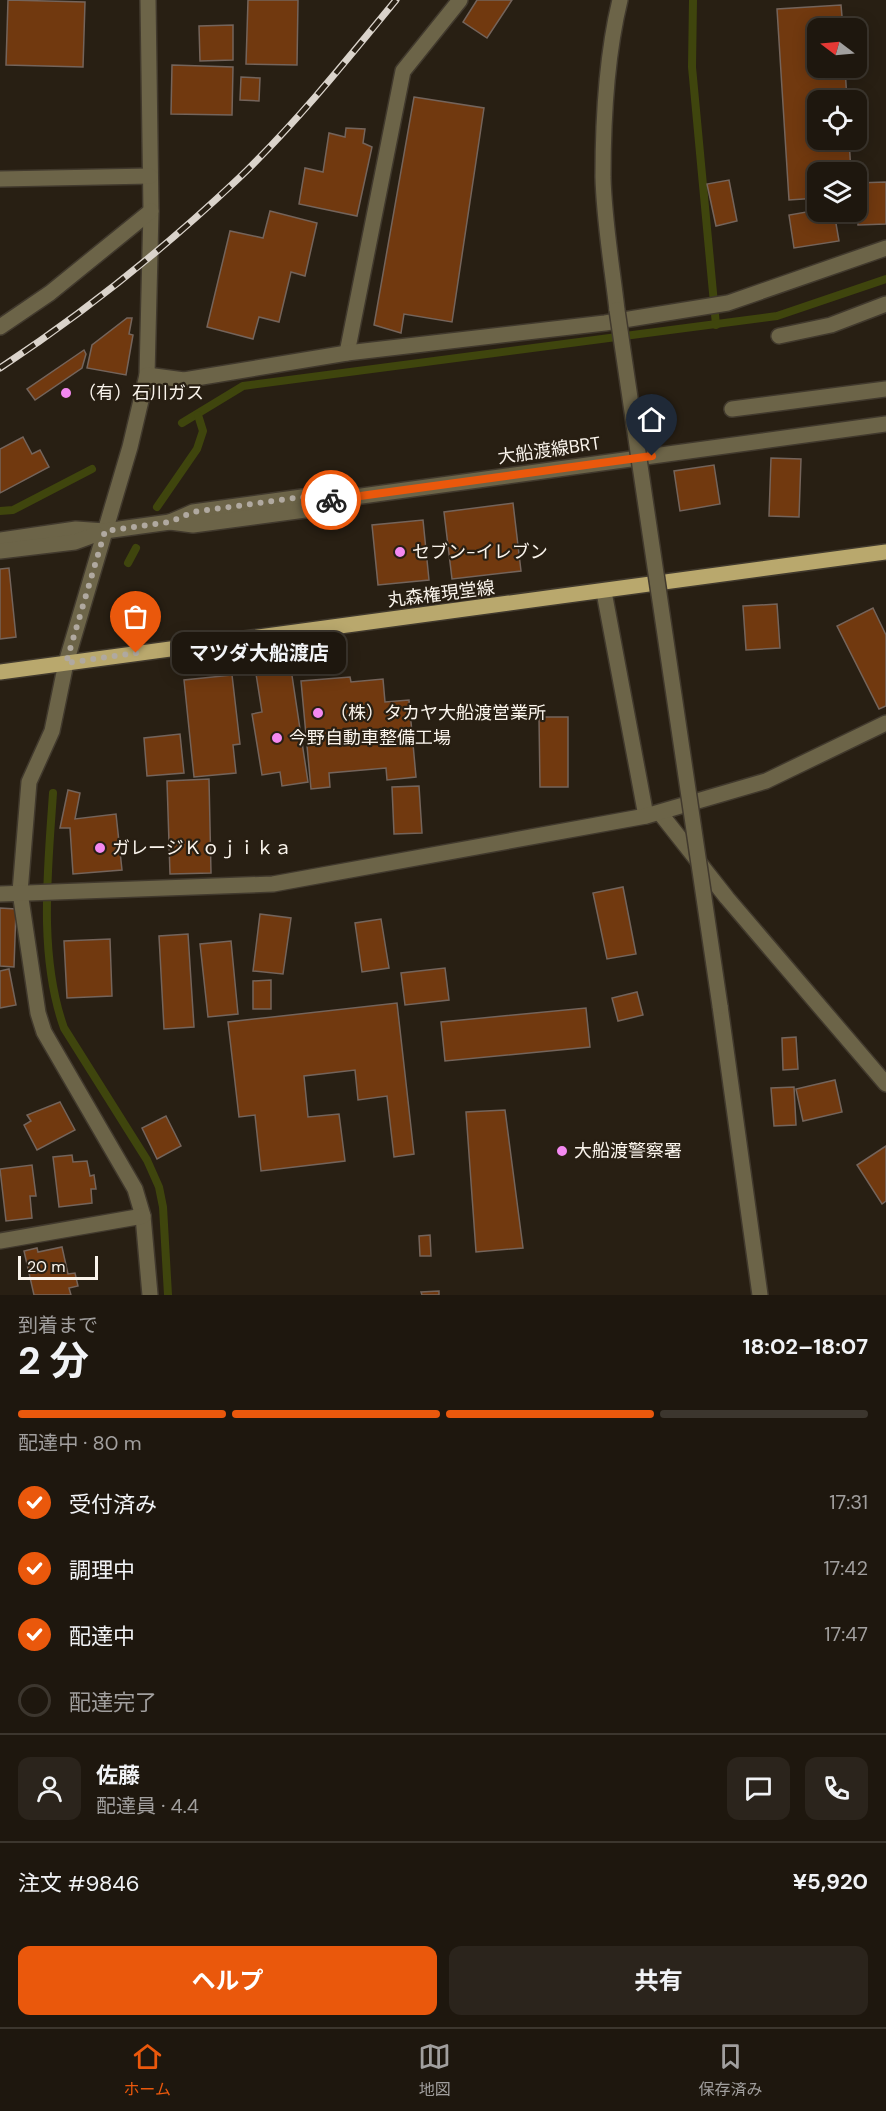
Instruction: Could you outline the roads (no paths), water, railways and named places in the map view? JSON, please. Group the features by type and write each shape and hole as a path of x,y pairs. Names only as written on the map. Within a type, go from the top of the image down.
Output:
{"main road":[{"name":"丸森権現堂線","path":"0,672 886,552"}],"street":[{"path":"148,0 152,211 147,375 105,531 66,663 52,731 29,782 20,892 38,1013 44,1032 135,1189 143,1216 150,1295"},
{"path":"347,353 403,71 460,0"},
{"path":"620,0 614,25 605,105 603,179 616,310 720,1006 760,1295"},
{"path":"0,179 150,176"},
{"path":"0,327 50,293 152,211"},
{"path":"147,375 184,380 347,353 605,323 728,303 886,248"},
{"path":"779,336 831,325 886,304"},
{"path":"732,409 886,389"},
{"name":"大船渡線BRT","path":"0,540 76,530 105,531 170,522 193,525 305,510 325,501 886,424"},
{"name":"大船渡線BRT","path":"0,551 75,542 105,531"},
{"path":"604,592 653,814 886,1084"},
{"path":"0,894 273,884 653,814 766,781 886,723"},
{"path":"0,1241 143,1216"}],"waterway":[{"path":"693,0 692,67 716,325"},
{"path":"182,423 243,386 777,316 886,279"},
{"path":"157,507 197,449 203,431 198,415"},
{"path":"0,511 13,510 92,469"},
{"path":"128,563 136,548"},
{"path":"53,793 47,911 51,971 56,1000 64,1028 147,1160 159,1187 163,1207 168,1295"}],"railway":[{"path":"0,368 63,325 124,278 239,178 301,114 396,0"}],"place":[{"name":"（有）石川ガス","path":"66,393"},
{"name":"セブン-イレブン","path":"400,552"},
{"name":"マツダ大船渡店","path":"136,653"},
{"name":"（株）タカヤ大船渡営業所","path":"318,713"},
{"name":"今野自動車整備工場","path":"277,738"},
{"name":"ガレージＫｏｊｉｋａ","path":"100,848"},
{"name":"大船渡警察署","path":"562,1151"}]}
